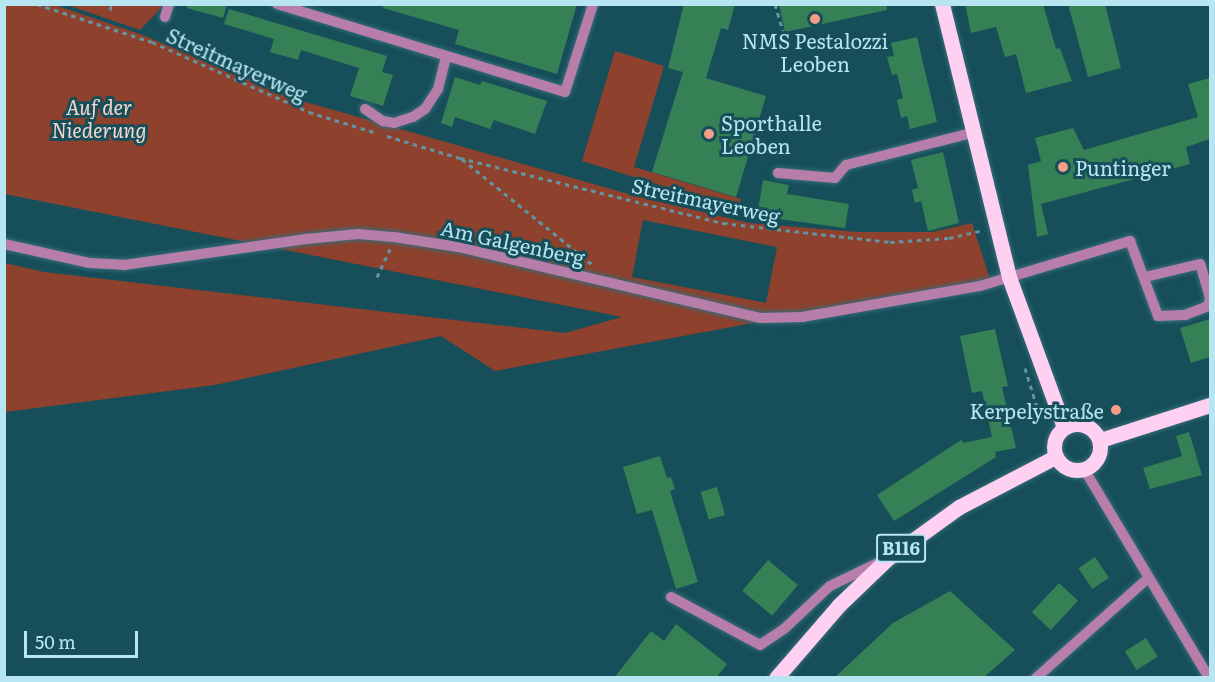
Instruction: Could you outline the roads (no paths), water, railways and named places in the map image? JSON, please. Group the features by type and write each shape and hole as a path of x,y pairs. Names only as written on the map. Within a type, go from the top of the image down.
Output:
{"main road":[{"path":"942,4 1009,277 1064,427"},
{"path":"1100,440 1210,405"},
{"path":"1081,423 1096,432 1100,440 1098,458 1084,469 1067,468 1055,457 1055,437 1064,427 1081,423"},
{"name":"B116","path":"776,678 839,605 887,559 959,507 1055,457"}],"street":[{"path":"165,16 169,4"},
{"path":"277,4 446,58 565,92 593,4"},
{"path":"365,109 382,121 394,123 413,117 433,98 442,82 446,58"},
{"path":"778,173 835,178 846,165 972,133"},
{"name":"Am Galgenberg","path":"4,244 88,262 124,265 306,239 358,234 394,237 458,247 761,318 802,317 980,286 1130,241 1145,277"},
{"path":"1200,264 1210,298 1208,306 1185,315 1158,316 1153,311 1145,277 1200,264"},
{"path":"1084,469 1209,678"},
{"path":"671,597 760,645 784,630 830,586 887,559"},
{"path":"1036,678 1148,579"}],"place":[{"name":"NMS Pestalozzi Leoben","path":"815,19"},
{"name":"Sporthalle Leoben","path":"709,134"},
{"name":"Puntinger","path":"1063,167"},
{"name":"Kerpelystraße","path":"1116,410"}],"park label":[{"name":"Auf der Niederung","path":"99,118"}]}
